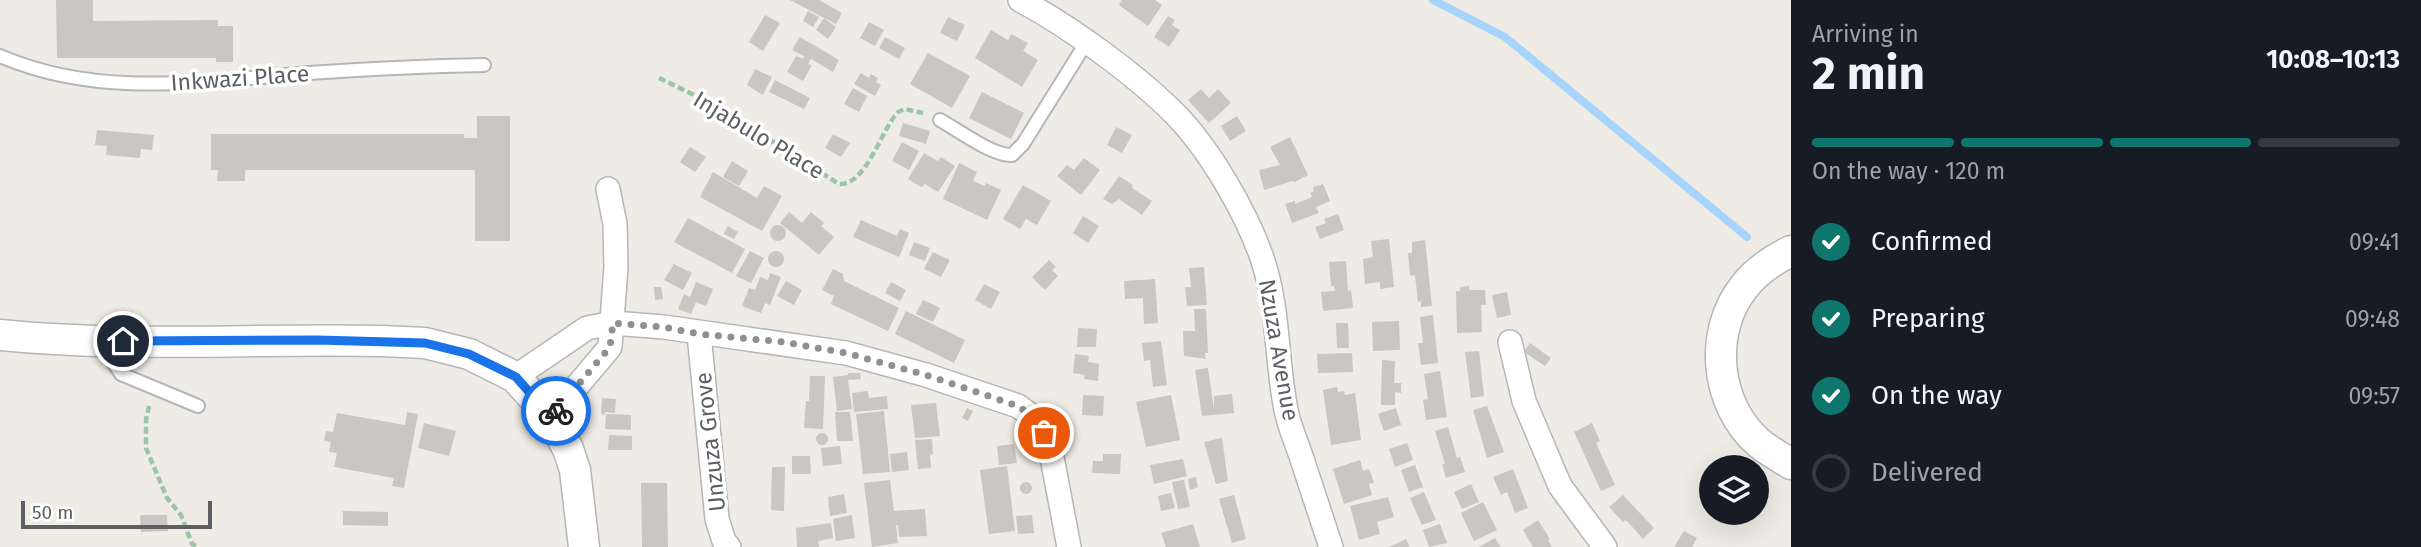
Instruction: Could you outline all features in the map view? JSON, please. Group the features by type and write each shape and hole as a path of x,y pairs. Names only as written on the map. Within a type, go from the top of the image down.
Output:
{"street":[{"name":"Nzuza Avenue","path":"1020,0 1039,10 1140,82 1175,114 1202,147 1246,221 1262,258 1271,290 1277,325 1278,365 1287,414 1331,547"},
{"path":"551,417 610,347 616,267 615,224 607,189"},
{"path":"1791,251 1771,261 1744,286 1726,317 1721,348 1722,379 1732,407 1759,443 1791,464"},
{"path":"516,377 587,328 613,323 783,342 846,353 926,375 1018,406 1037,420 1050,447 1069,547"},
{"name":"Unzuza Grove","path":"699,334 717,519 724,541 729,547"},
{"path":"0,335 99,341 318,340 425,343 469,354 516,377 551,417 568,449 575,470 584,547"},
{"path":"1510,342 1524,401 1560,486 1605,547"}],"lane":[{"path":"940,120 996,151 1012,155 1023,144 1086,43"},
{"name":"Inkwazi Place","path":"0,56 30,69 66,78 118,84 201,83 404,67 484,65"},
{"path":"99,341 121,374 198,406"}],"path":[{"name":"Injabulo Place","path":"659,78 716,107 839,184 859,177 898,112 905,109 917,111 940,120"},
{"path":"160,391 150,403 146,420 146,447 167,498 181,515 192,544 198,547"}],"building":[{"path":"56,0 93,0 93,21 218,20 218,26 233,26 233,62 216,62 216,58 57,58"},
{"path":"790,0 819,0 842,13 836,24"},
{"path":"1122,0 1155,0 1162,5 1148,26 1119,5"},
{"path":"808,11 819,17 813,27 803,21"},
{"path":"765,15 780,23 763,51 749,42"},
{"path":"1168,16 1175,20 1172,25 1180,30 1169,47 1154,37"},
{"path":"948,17 965,25 957,41 940,33"},
{"path":"824,18 836,27 828,39 816,30"},
{"path":"869,22 884,30 875,46 860,38"},
{"path":"991,30 1008,40 1011,34 1028,43 1023,51 1038,60 1022,87 975,58"},
{"path":"800,37 839,60 833,72 811,59 808,64 812,65 803,81 787,72 796,56 803,59 804,56 792,50"},
{"path":"885,37 905,48 899,59 879,48"},
{"path":"928,53 970,76 952,108 910,84"},
{"path":"755,69 772,77 763,95 747,85"},
{"path":"861,73 869,78 871,74 878,78 876,82 881,85 875,96 854,84"},
{"path":"775,80 810,98 804,109 769,92"},
{"path":"853,88 867,96 859,112 844,104"},
{"path":"1201,89 1209,98 1218,89 1231,103 1209,123 1188,100"},
{"path":"982,92 1024,113 1011,139 969,118"},
{"path":"477,116 510,116 510,241 475,241 475,170 245,170 245,181 217,181 218,170 211,170 211,134 464,134 464,138 477,138"},
{"path":"1237,116 1246,131 1230,141 1221,126"},
{"path":"903,123 930,131 926,144 899,136"},
{"path":"1116,127 1132,135 1122,153 1107,145"},
{"path":"97,130 154,135 152,150 141,149 140,158 106,155 107,146 95,145"},
{"path":"833,134 850,143 841,157 825,148"},
{"path":"1290,137 1308,175 1295,182 1264,190 1259,170 1280,165 1270,147"},
{"path":"902,142 919,151 909,170 892,161"},
{"path":"690,147 706,157 695,172 680,162"},
{"path":"924,153 938,161 941,157 955,166 938,192 925,184 921,187 908,179"},
{"path":"1084,158 1100,170 1081,195 1057,176 1067,165 1074,170"},
{"path":"732,161 748,171 739,186 723,177"},
{"path":"959,163 977,172 973,181 1001,190 987,220 943,199"},
{"path":"713,172 757,198 764,186 782,196 762,231 700,197"},
{"path":"1119,176 1152,201 1142,215 1119,199 1112,204 1103,199"},
{"path":"1323,184 1330,201 1316,207 1319,213 1292,223 1285,204 1295,201 1295,204 1312,197 1310,193 1314,191 1313,187"},
{"path":"1023,185 1051,201 1037,225 1026,219 1020,229 1003,219"},
{"path":"789,212 802,223 811,212 824,223 821,226 834,237 819,255 780,223"},
{"path":"1338,214 1344,230 1320,239 1315,227 1326,223 1324,219"},
{"path":"1083,216 1099,226 1088,243 1073,233"},
{"path":"688,218 745,249 732,273 674,242"},
{"path":"861,220 897,236 900,229 909,233 899,257 853,237"},
{"path":"778,225 786,233 778,241 770,233"},
{"path":"728,226 738,232 734,239 724,234"},
{"path":"1389,239 1394,287 1380,289 1380,282 1365,284 1363,259 1373,257 1371,241"},
{"path":"1425,240 1432,306 1421,307 1415,275 1410,276 1408,253 1412,253 1412,242"},
{"path":"914,242 930,248 925,261 909,255"},
{"path":"750,251 764,258 751,283 736,276"},
{"path":"776,251 784,259 776,267 768,259"},
{"path":"933,252 950,260 941,277 924,269"},
{"path":"1049,260 1056,267 1052,270 1058,276 1045,290 1032,277"},
{"path":"1346,261 1348,291 1351,290 1353,308 1323,311 1321,292 1335,291 1334,286 1331,286 1329,262"},
{"path":"674,264 692,273 683,290 664,280"},
{"path":"1204,267 1207,305 1187,306 1185,287 1191,287 1189,268"},
{"path":"833,269 843,274 844,281 899,308 888,331 831,304 834,296 822,290"},
{"path":"770,273 781,277 770,305 765,303 761,313 742,306 749,288 755,290 760,277 768,280"},
{"path":"1155,279 1158,323 1144,324 1143,298 1125,299 1124,281"},
{"path":"786,281 802,290 794,305 777,296"},
{"path":"696,282 713,289 706,306 696,302 691,314 678,309 684,294 690,297"},
{"path":"891,282 906,290 900,301 885,293"},
{"path":"984,284 1000,292 991,309 975,300"},
{"path":"1469,286 1469,290 1485,290 1486,305 1481,305 1482,332 1457,333 1456,291 1460,291 1460,287"},
{"path":"654,287 661,287 663,299 655,300"},
{"path":"1507,292 1511,315 1497,318 1492,295"},
{"path":"923,300 940,308 933,322 916,314"},
{"path":"1194,309 1206,309 1206,359 1184,356 1183,331 1195,331"},
{"path":"906,311 965,340 954,363 895,334"},
{"path":"1433,315 1438,363 1421,365 1418,343 1423,343 1420,317"},
{"path":"1399,321 1400,350 1373,351 1372,322"},
{"path":"1336,323 1348,323 1349,348 1337,348"},
{"path":"1078,328 1097,329 1096,347 1077,347"},
{"path":"1161,341 1167,385 1153,387 1150,360 1144,361 1142,343"},
{"path":"1530,343 1551,358 1545,366 1524,352"},
{"path":"1479,351 1484,396 1471,398 1465,352"},
{"path":"1352,353 1353,372 1318,373 1317,354"},
{"path":"1075,354 1089,356 1088,362 1099,364 1098,381 1084,379 1085,375 1073,373"},
{"path":"1382,360 1395,361 1394,383 1401,383 1401,393 1395,392 1395,405 1381,405"},
{"path":"1208,368 1214,410 1214,396 1232,394 1234,413 1202,416 1195,370"},
{"path":"1440,371 1447,417 1426,420 1423,400 1428,399 1424,374"},
{"path":"860,373 861,379 848,380 852,409 837,411 833,377"},
{"path":"810,376 825,376 823,429 804,428"},
{"path":"1337,387 1338,392 1344,391 1345,395 1355,393 1361,440 1331,445 1323,390"},
{"path":"868,391 869,398 887,396 888,409 854,412 852,393"},
{"path":"1083,395 1104,396 1103,416 1082,415"},
{"path":"1171,395 1180,440 1146,447 1136,402"},
{"path":"602,398 616,399 615,413 601,414"},
{"path":"936,403 940,436 915,438 911,405"},
{"path":"1487,406 1504,452 1487,458 1473,410"},
{"path":"967,408 973,411 968,421 962,418"},
{"path":"1396,408 1401,425 1384,431 1378,414"},
{"path":"884,411 890,472 863,474 856,414"},
{"path":"407,412 418,414 404,488 392,486 394,478 334,467 337,453 329,452 331,442 324,441 326,431 333,432 337,413 405,425"},
{"path":"835,412 850,412 853,441 837,441"},
{"path":"606,414 631,415 631,430 605,429"},
{"path":"424,423 456,431 449,456 418,448"},
{"path":"1592,423 1600,441 1596,443 1615,485 1601,491 1574,432"},
{"path":"1448,427 1457,458 1460,457 1465,472 1446,478 1442,464 1445,464 1435,431"},
{"path":"822,433 828,439 822,445 816,439"},
{"path":"609,435 632,436 632,450 608,450"},
{"path":"1222,438 1228,481 1216,484 1204,442"},
{"path":"932,439 931,468 918,469 915,440"},
{"path":"1407,443 1413,460 1395,467 1389,449"},
{"path":"1014,444 1017,463 999,465 997,446"},
{"path":"840,446 842,464 823,466 821,448"},
{"path":"907,452 909,470 892,472 890,454"},
{"path":"1103,454 1121,454 1120,474 1092,473 1093,461 1103,461"},
{"path":"792,456 810,456 811,474 792,474"},
{"path":"1183,459 1187,476 1154,484 1150,465"},
{"path":"1360,460 1363,471 1369,469 1374,483 1369,484 1372,495 1344,504 1333,469"},
{"path":"1415,465 1423,487 1409,492 1401,470"},
{"path":"1007,466 1015,531 989,534 980,470"},
{"path":"772,467 785,467 784,511 771,510"},
{"path":"1513,469 1528,508 1515,513 1507,492 1501,495 1493,477"},
{"path":"1196,477 1198,487 1190,490 1188,479"},
{"path":"890,480 894,511 925,509 927,536 899,537 896,525 898,543 872,547 864,483"},
{"path":"1184,480 1190,507 1178,509 1172,482"},
{"path":"641,483 667,483 668,547 642,547"},
{"path":"1021,483 1031,483 1031,493 1021,493"},
{"path":"1471,484 1479,502 1462,509 1454,492"},
{"path":"1424,492 1436,520 1422,525 1410,498"},
{"path":"1171,493 1175,508 1161,511 1158,496"},
{"path":"844,494 847,513 830,516 828,497"},
{"path":"1234,495 1246,539 1232,543 1219,499"},
{"path":"1623,495 1654,528 1643,539 1626,520 1623,522 1609,507"},
{"path":"1388,497 1394,517 1377,522 1380,534 1359,540 1350,506"},
{"path":"1483,502 1497,530 1474,541 1461,513"},
{"path":"343,511 388,512 388,526 343,525"},
{"path":"140,515 167,515 168,531 141,532"},
{"path":"852,515 855,538 836,541 833,519"},
{"path":"1032,515 1034,533 1018,534 1016,516"},
{"path":"1538,520 1552,547 1533,547 1523,530"},
{"path":"831,523 833,538 818,541 819,547 797,547 796,528"},
{"path":"1193,524 1200,547 1166,547 1161,533"},
{"path":"1440,524 1447,543 1429,547 1423,530"},
{"path":"1684,531 1697,538 1692,547 1674,547"},
{"path":"1495,538 1501,547 1479,547"},
{"path":"1406,539 1410,547 1389,547"}],"waterway":[{"path":"1433,0 1505,37 1747,237"}],"way so far":[{"path":"556,411 610,347 613,323 783,342 846,353 926,375 1018,406 1037,420 1044,433"}],"route":[{"path":"123,341 318,340 425,343 469,354 516,377 551,417 556,411"}]}
